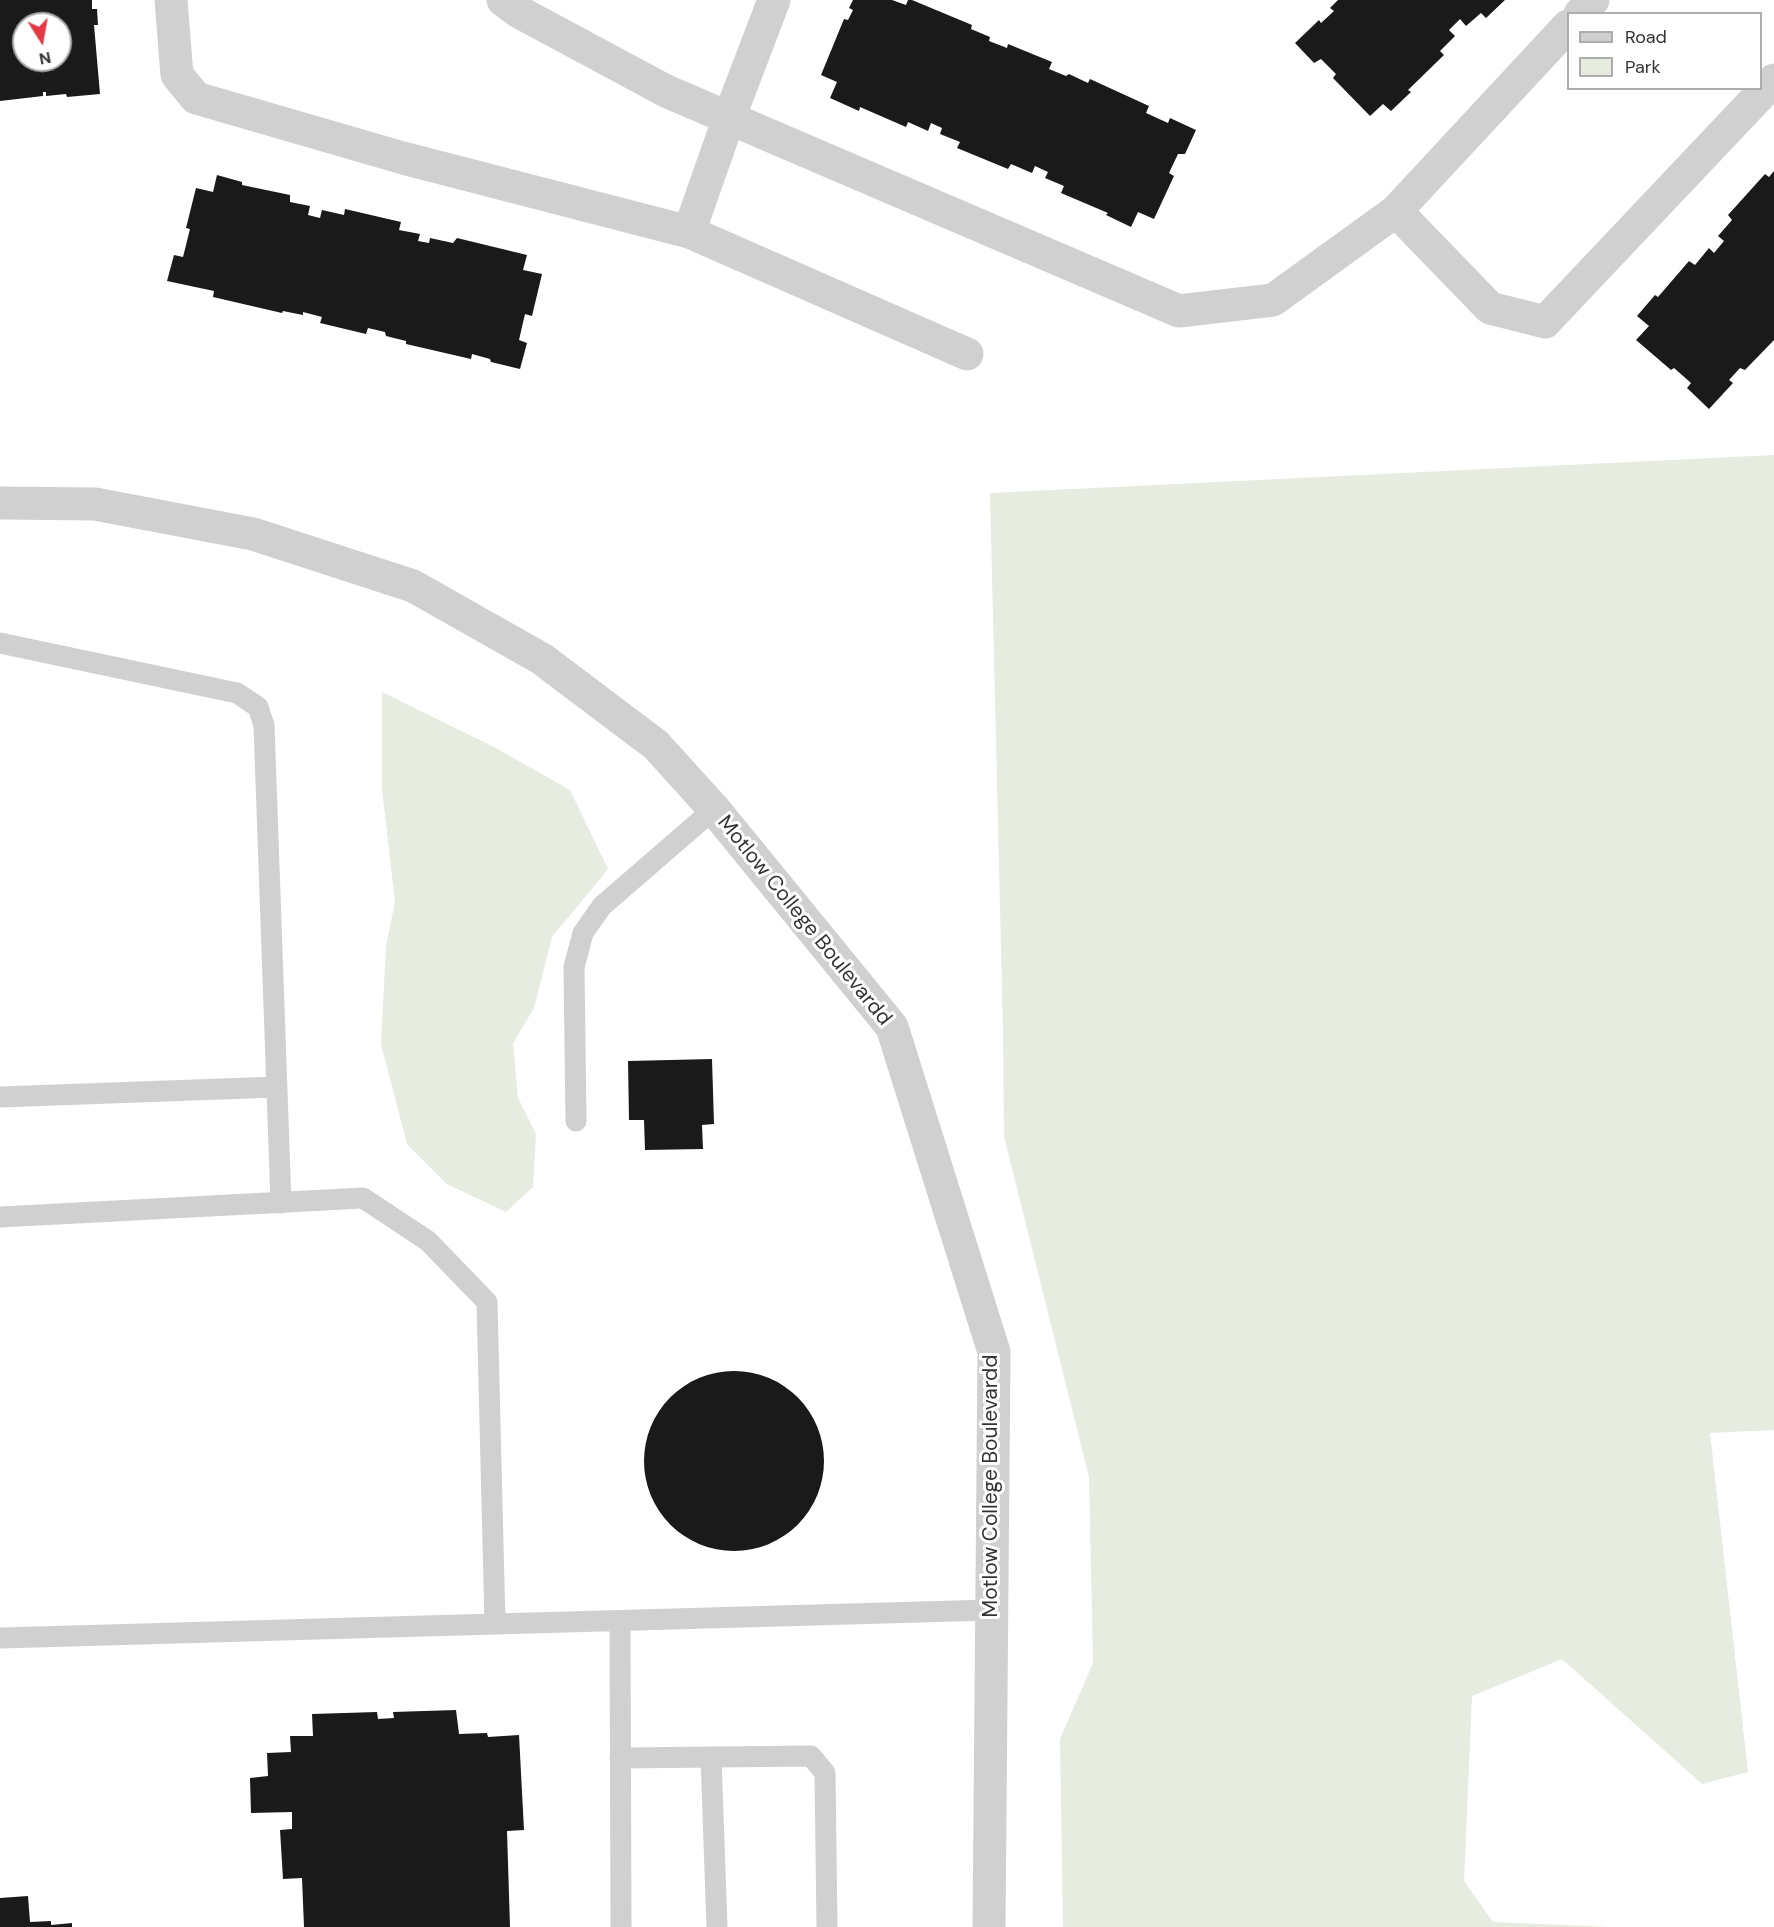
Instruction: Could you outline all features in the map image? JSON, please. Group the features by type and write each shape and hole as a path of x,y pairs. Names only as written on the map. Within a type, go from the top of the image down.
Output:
{"street":[{"path":"171,0 177,75 195,98 403,158 689,232 967,354"},
{"path":"503,0 519,12 666,91 1179,311 1273,300 1396,211 1567,28"},
{"path":"689,232 774,0"},
{"path":"1582,12 1593,0"},
{"path":"1396,211 1490,308 1545,322 1774,80"},
{"name":"Motlow College Boulevardd","path":"0,504 95,504 253,534 413,586 542,659 656,745 714,809 892,1027 994,1352 989,1927"}],"lane":[{"path":"0,643 237,693 258,707 264,725 281,1203"},
{"path":"576,1121 574,967 583,933 602,906 714,809"},
{"path":"0,1097 277,1087"},
{"path":"0,1216 363,1198 428,1241 487,1302 495,1624"},
{"path":"0,1638 991,1610"},
{"path":"620,1621 621,1927"},
{"path":"620,1758 811,1756 825,1773 827,1927"},
{"path":"711,1757 717,1927"}],"green space":[{"path":"1774,455 1774,1430 1710,1433 1748,1772 1702,1784 1562,1659 1472,1696 1464,1881 1493,1922 1611,1927 1063,1927 1060,1739 1093,1663 1089,1477 1004,1136 990,493"},
{"path":"382,692 494,747 570,790 608,869 552,937 534,1008 513,1043 518,1098 536,1134 533,1187 506,1212 447,1184 407,1144 381,1044 386,946 395,902 382,789"}],"building":[{"path":"0,0 92,0 92,9 97,9 98,25 94,25 100,94 67,97 66,94 46,96 46,92 43,92 43,96 0,101"},
{"path":"853,0 892,0 906,5 908,0 912,0 972,25 971,29 990,37 989,41 1007,48 1008,44 1052,62 1049,69 1066,76 1069,74 1088,83 1090,79 1149,106 1146,113 1168,123 1170,118 1196,130 1185,154 1178,154 1169,173 1174,176 1154,219 1138,212 1131,227 1106,215 1108,213 1061,193 1064,186 1045,178 1048,172 1035,166 1032,173 1011,164 1008,169 957,148 960,142 940,134 942,128 931,123 928,131 908,122 906,127 860,107 859,111 830,98 837,82 821,75 844,19 848,20 853,10 849,8"},
{"path":"1338,0 1505,0 1486,18 1481,13 1466,26 1460,19 1449,30 1455,36 1440,51 1444,55 1408,90 1411,92 1391,111 1383,104 1370,116 1333,78 1336,74 1321,59 1314,63 1295,43 1319,20 1321,23 1334,11 1330,8"},
{"path":"1774,171 1774,340 1745,370 1740,368 1729,380 1733,383 1709,409 1687,388 1691,383 1674,368 1671,370 1636,340 1649,326 1637,316 1655,295 1658,297 1689,261 1695,265 1709,248 1714,253 1724,241 1718,236 1732,220 1728,215 1765,174 1769,177"},
{"path":"217,175 242,182 242,185 290,195 290,202 310,206 308,215 320,218 322,210 344,215 345,209 401,222 399,230 420,234 418,241 429,243 430,238 453,243 457,238 527,255 523,270 542,274 532,316 525,314 519,340 527,343 520,369 491,362 490,359 472,354 471,359 406,344 406,341 386,336 385,332 368,328 366,334 320,323 322,317 303,312 303,315 283,311 282,313 213,297 214,291 167,281 174,255 183,257 190,229 186,228 196,188 213,192"},
{"path":"712,1059 714,1124 702,1125 703,1149 645,1150 644,1120 629,1120 628,1061"},
{"path":"734,1371 752,1372 769,1378 798,1397 817,1426 823,1443 823,1479 817,1496 798,1525 769,1544 752,1550 734,1551 716,1550 699,1544 670,1525 651,1496 645,1479 644,1461 645,1443 651,1426 670,1397 699,1378 716,1372"},
{"path":"456,1710 459,1734 487,1733 488,1737 519,1735 524,1830 507,1831 510,1927 304,1927 302,1878 283,1879 280,1830 292,1829 292,1812 251,1813 250,1778 268,1776 267,1753 291,1752 290,1736 313,1736 312,1714 377,1712 378,1719 394,1718 393,1712"},
{"path":"28,1896 30,1922 51,1921 51,1925 72,1923 72,1927 0,1927 0,1898"}]}
